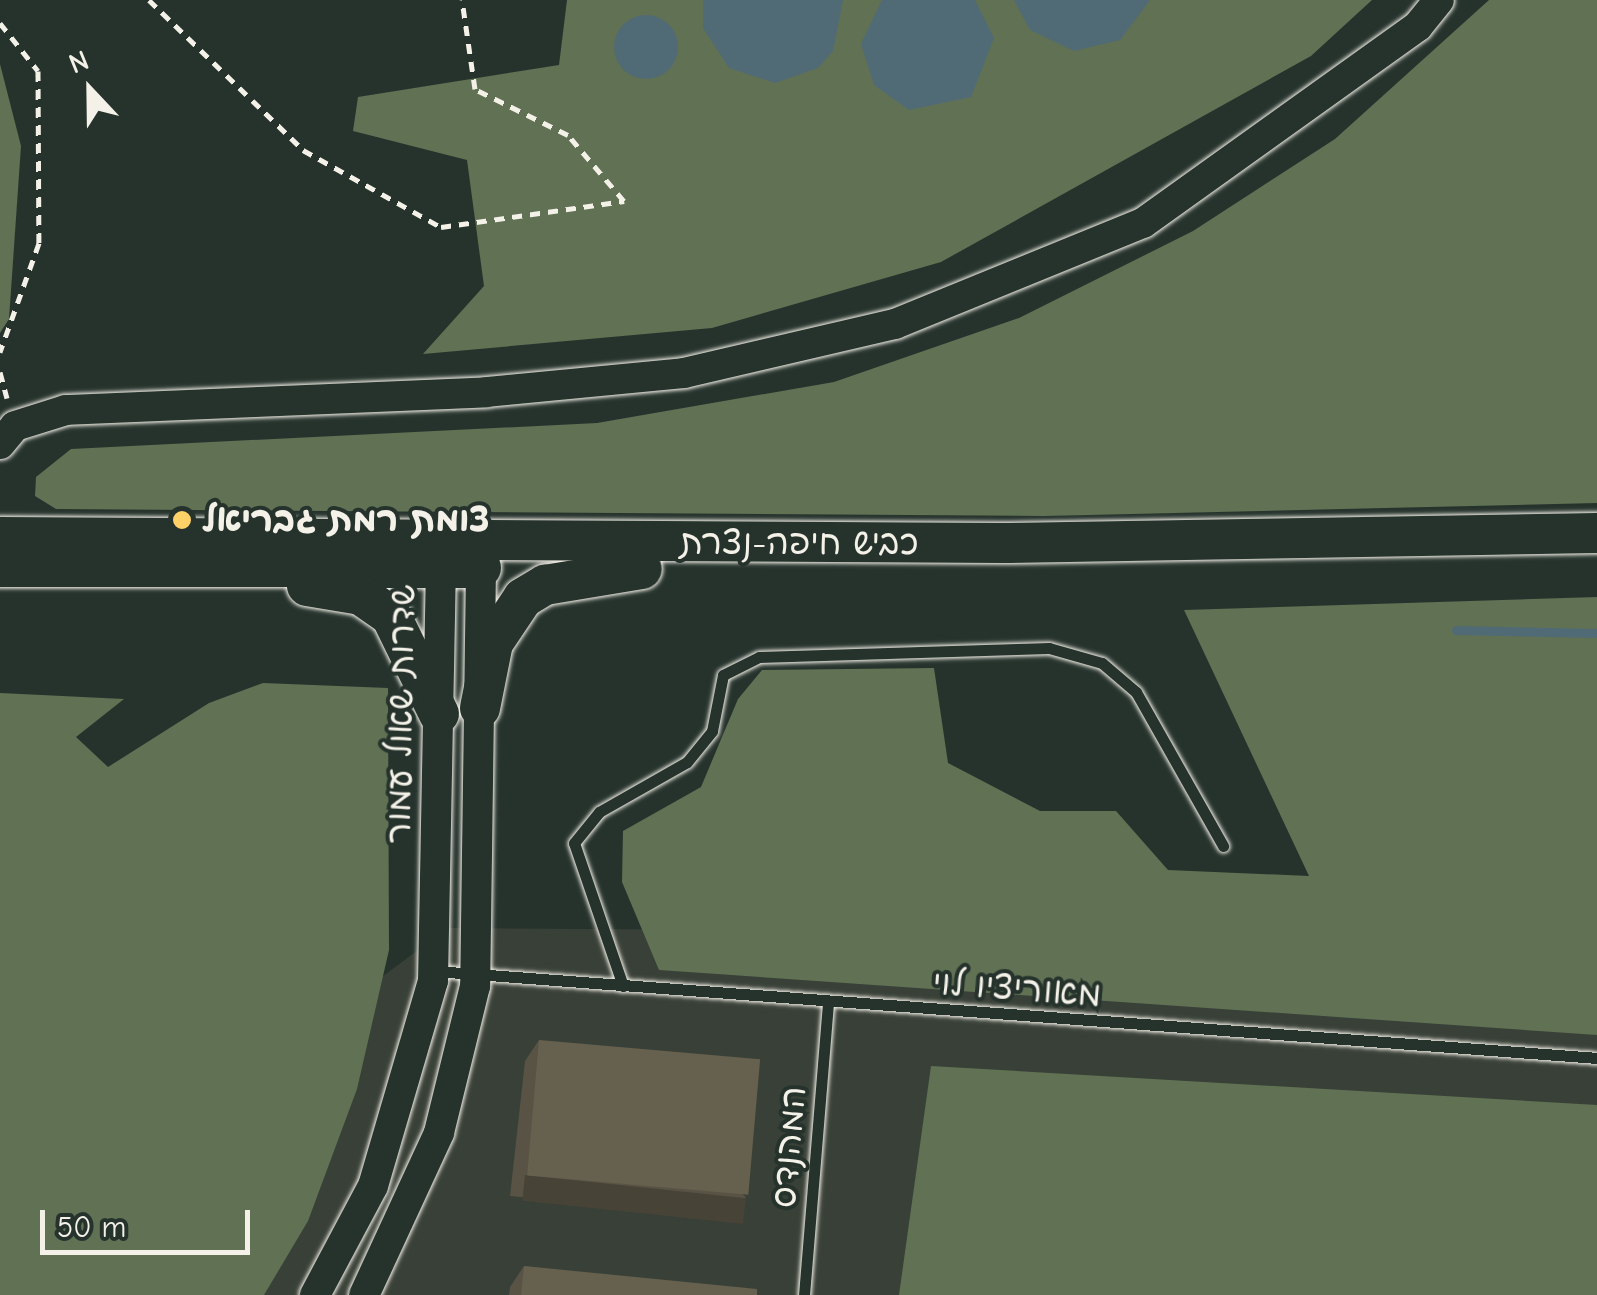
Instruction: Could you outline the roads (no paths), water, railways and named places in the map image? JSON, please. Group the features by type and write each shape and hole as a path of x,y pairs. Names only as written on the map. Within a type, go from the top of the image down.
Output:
{"highway":[{"name":"כביש חיפה-נצרת","path":"0,567 180,567 1597,533"},
{"name":"כביש חיפה-נצרת","path":"0,537 642,568 1597,558"},
{"path":"180,567 361,595 391,616 416,652 438,714"},
{"path":"480,708 493,643 523,598 545,585 642,568"}],"main road":[{"path":"0,444 15,426 66,410 488,392 684,373 895,324 1142,223 1418,26 1439,0"},
{"path":"364,1295 438,1133 476,974 480,708 460,559"},
{"name":"שדרות שאול עמור","path":"315,1295 392,1136 433,971 438,714 460,559"}],"lane":[{"path":"623,986 574,844 599,812 687,762 712,731 723,675 759,657 1048,648 1102,662 1136,692 1223,846"},
{"name":"מאוריציו לוי","path":"433,971 828,1004 1597,1058"},
{"name":"המהנדס","path":"804,1295 828,1004"}],"water":[{"path":"703,0 843,0 833,51 818,68 775,83 729,68 703,28"},
{"path":"882,0 975,0 994,38 971,97 909,110 874,85 861,44"},
{"path":"1014,0 1150,0 1120,40 1074,51 1030,30"},
{"path":"646,15 668,25 678,47 668,69 646,79 624,69 614,47 624,25"}],"waterway":[{"path":"1456,630 1597,633"}],"place":[{"name":"צומת רמת גבריאל","path":"182,520"}]}
